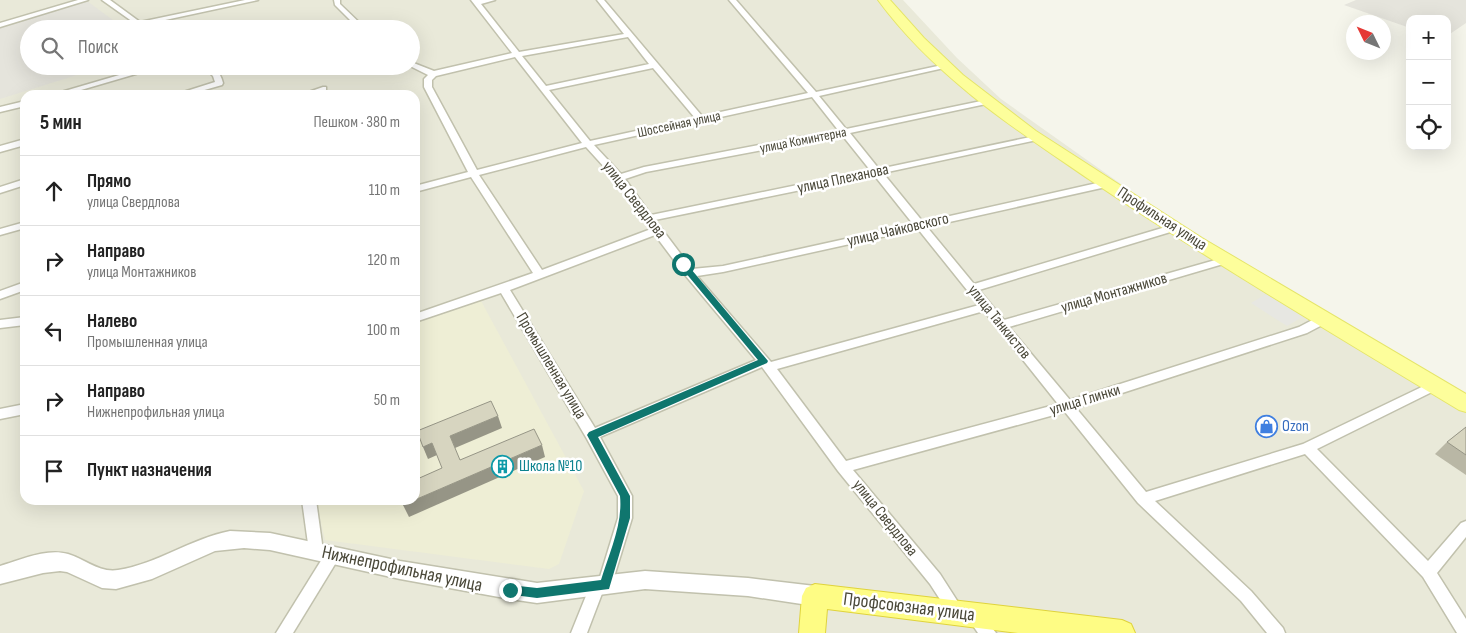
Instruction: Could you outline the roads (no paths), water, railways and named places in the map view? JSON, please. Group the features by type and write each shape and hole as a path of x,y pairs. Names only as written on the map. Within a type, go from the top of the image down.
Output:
{"highway":[{"name":"Профсоюзная улица","path":"815,596 973,621 1122,633"},
{"path":"812,633 815,596"}],"main road":[{"name":"Профильная улица","path":"884,0 925,48 986,102 1174,228 1322,320 1466,404"}],"street":[{"path":"0,25 85,0"},
{"path":"105,0 130,20"},
{"path":"169,20 255,0"},
{"path":"337,0 337,4 354,20"},
{"path":"475,1 492,0"},
{"path":"600,0 700,119"},
{"name":"улица Танкистов","path":"732,0 814,95 1143,499 1246,596 1277,633"},
{"name":"улица Свердлова","path":"475,1 518,54 543,89 619,178 690,273 766,364 843,467 973,621"},
{"path":"0,15 14,21"},
{"path":"539,274 474,174 428,87 428,79 433,74 518,54 629,35"},
{"path":"543,89 654,64"},
{"name":"Шоссейная улица","path":"420,188 588,144 944,66"},
{"path":"420,68 433,74"},
{"path":"73,90 127,75"},
{"path":"195,90 219,83 217,75"},
{"name":"улица Коминтерна","path":"619,178 644,170 844,132 986,102"},
{"path":"0,110 20,104"},
{"name":"улица Плеханова","path":"649,218 1037,137"},
{"path":"0,149 20,143"},
{"path":"0,190 20,184"},
{"name":"улица Чайковского","path":"690,273 723,269 1106,184"},
{"path":"0,232 20,226"},
{"path":"972,288 1174,228"},
{"path":"420,316 504,288 658,230"},
{"name":"улица Монтажников","path":"1001,325 1226,260"},
{"path":"0,294 20,288"},
{"name":"Промышленная улица","path":"504,288 592,435 625,496 625,518 601,586 579,633"},
{"path":"592,435 766,364 986,307"},
{"name":"улица Глинки","path":"843,467 1068,406 1303,330 1322,320"},
{"path":"0,324 20,322"},
{"path":"1143,499 1307,448 1434,386"},
{"path":"0,414 20,410"},
{"path":"1307,448 1428,572 1466,633"},
{"path":"284,633 324,554 310,505"},
{"path":"1428,572 1466,527"},
{"name":"Нижнепрофильная улица","path":"0,575 52,563 65,562 94,577 114,580 131,577 208,545 235,539 269,540 324,554 510,590 537,593 645,580 677,581 815,596"}],"place":[{"name":"Ozon","path":"1266,426"},
{"name":"Школа №10","path":"503,466"}]}
